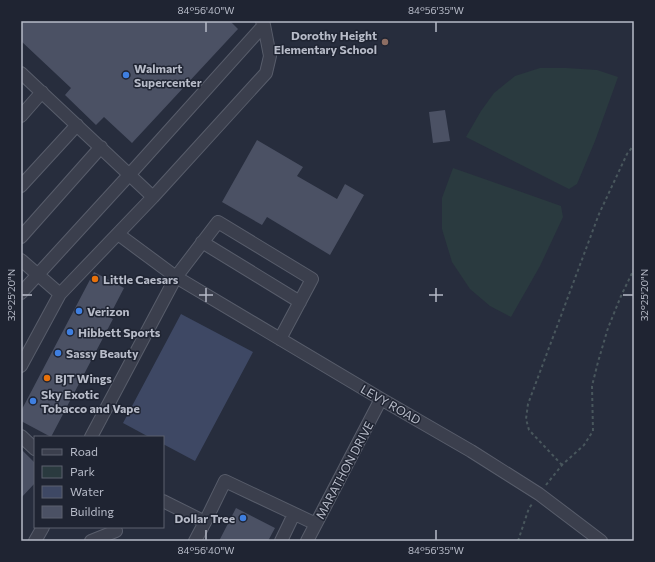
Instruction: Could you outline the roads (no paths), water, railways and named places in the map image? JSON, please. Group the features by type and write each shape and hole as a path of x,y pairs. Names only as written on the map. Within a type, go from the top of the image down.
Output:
{"street":[{"path":"21,293 130,174 263,23"},
{"path":"21,366 60,294 154,197 266,73 270,56 263,23"},
{"path":"21,73 154,197"},
{"path":"21,116 42,92"},
{"path":"21,186 77,125"},
{"path":"21,237 101,147"},
{"path":"92,436 176,276 218,222 312,279 280,339"},
{"name":"LEVY ROAD","path":"118,234 176,276 471,451 539,494 601,541"},
{"path":"202,242 300,302"},
{"path":"21,260 60,294"},
{"name":"MARATHON DRIVE","path":"307,541 381,399"},
{"path":"21,436 34,448"},
{"path":"195,541 225,481 316,524"},
{"path":"164,502 205,522"},
{"path":"281,541 294,514"},
{"path":"35,541 42,528"},
{"path":"91,541 117,533"}],"water":[{"path":"181,314 253,352 195,461 164,445 164,436 147,436 123,423"}],"place":[{"name":"Dorothy Height Elementary School","path":"385,42"},
{"name":"Walmart Supercenter","path":"126,75"},
{"name":"Little Caesars","path":"95,279"},
{"name":"Verizon","path":"79,311"},
{"name":"Hibbett Sports","path":"70,332"},
{"name":"Sassy Beauty","path":"58,353"},
{"name":"BJT Wings","path":"47,378"},
{"name":"Sky Exotic Tobacco and Vape","path":"33,401"},
{"name":"Dollar Tree","path":"243,518"}]}
